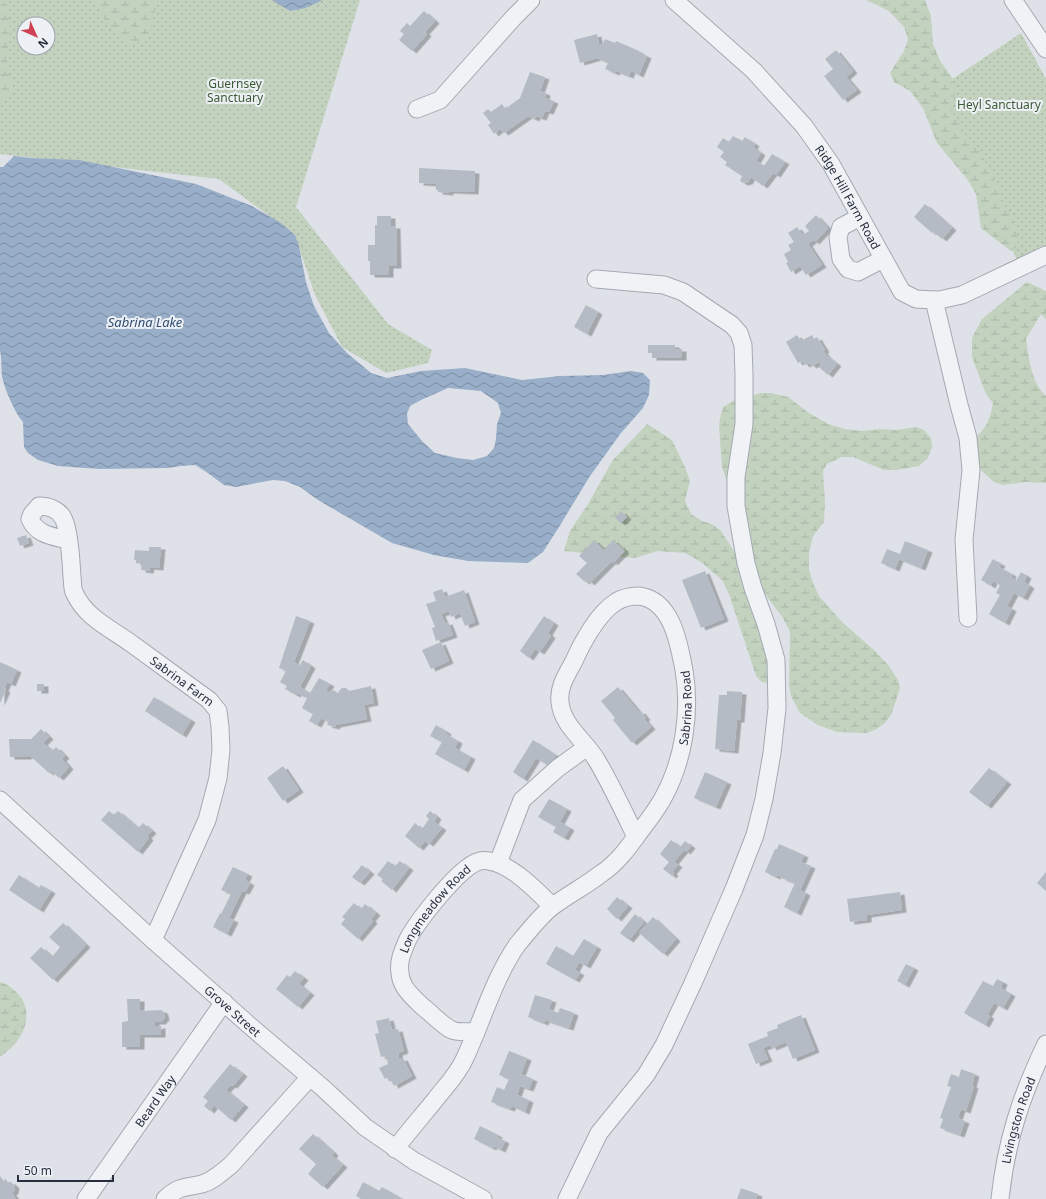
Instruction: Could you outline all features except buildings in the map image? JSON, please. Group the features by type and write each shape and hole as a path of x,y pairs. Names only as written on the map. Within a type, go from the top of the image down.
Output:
{"street":[{"path":"417,110 440,100 530,0"},
{"name":"Ridge Hill Farm Road","path":"674,0 754,71 804,126 831,164 902,292 916,299 934,300 962,295 1046,255"},
{"path":"1013,0 1046,49"},
{"path":"860,217 841,227 838,237 841,259 848,269 858,272 883,259"},
{"path":"567,1199 599,1133 646,1074 664,1045 693,983 755,835 764,799 772,753 777,708 776,660 746,563 736,506 736,477 744,424 744,360 743,345 739,333 732,325 683,292 664,285 596,279"},
{"path":"934,300 968,438 971,470 964,540 968,618"},
{"name":"Sabrina Farm","path":"68,540 74,591 82,606 94,618 126,639 209,700 218,711 221,750 218,778 208,820 153,940"},
{"name":"Sabrina Road","path":"552,906 602,874 612,865 636,837 664,797 671,781 680,752 687,711 687,691 675,630 663,610 653,601 642,596 623,598 609,607 590,632 578,652 563,682 559,697 562,711 569,725 596,760 614,791 636,837"},
{"path":"498,863 522,800 558,768 587,747"},
{"name":"Grove Street","path":"4,808 249,1025 310,1077 364,1127 414,1161 483,1199"},
{"name":"Longmeadow Road","path":"466,1056 452,1030 406,990 402,982 400,973 400,959 416,926 456,878 467,867 478,861 488,860 498,863 531,884 552,906"},
{"path":"395,1149 448,1084 463,1063 498,980 517,946 552,906"},
{"name":"Beard Way","path":"86,1199 224,1002"},
{"path":"452,1030 476,1032"},
{"name":"Livingston Road","path":"1000,1199 1002,1177 1016,1116 1029,1081 1046,1044"},
{"path":"165,1199 172,1193 184,1187 203,1183 231,1165 310,1077"}],"green space":[{"name":"Guernsey Sanctuary","path":"0,0 360,0 296,207 388,324 432,350 428,363 386,373 342,347 315,295 295,235 219,179 0,154"},
{"path":"0,0 4,0 10,20 10,37 6,61 12,87 9,97 0,99"},
{"path":"95,0 162,0 155,10 147,38 139,42 125,43 107,23"},
{"path":"866,0 925,0 931,16 933,44 940,61 956,83 952,111 965,136 981,152 1013,222 1018,238 1018,246 1011,251 981,228 976,194 967,179 937,143 923,108 910,91 894,82 890,73 904,51 908,39 904,27 889,11"},
{"name":"Heyl Sanctuary","path":"1021,33 1046,79 1046,247 1017,260 939,88"},
{"path":"1027,282 1046,291 1046,319 1041,314 1026,339 1034,377 1037,384 1046,396 1046,483 1025,482 1003,485 994,482 973,463 968,443 979,435 988,422 993,403 986,394 972,357 972,338 982,319"},
{"path":"761,393 771,393 788,397 809,413 828,424 845,429 862,431 880,429 896,430 916,427 924,430 931,438 932,447 928,458 919,466 896,470 884,470 853,457 842,457 827,464 823,471 825,502 824,522 813,536 809,553 809,570 813,583 819,596 842,622 874,650 889,666 898,680 900,688 892,713 885,723 875,730 866,733 837,732 818,725 800,713 791,696 789,686 790,632 783,618 768,598 760,584 722,467 719,426 723,407 733,401"},
{"path":"647,424 672,440 690,481 685,501 691,514 702,521 712,524 721,531 736,554 773,645 769,683 762,682 756,676 729,594 722,580 701,562 685,553 658,551 635,558 564,551 570,531 588,504 613,460"},
{"path":"0,982 10,986 18,994 25,1006 26,1020 25,1027 18,1039 0,1057"}],"water":[{"path":"272,0 321,1 305,8 290,11"},
{"name":"Sabrina Lake","path":"14,156 79,160 196,184 252,206 281,223 295,235 299,246 306,282 314,306 329,333 347,353 371,373 387,378 421,371 465,368 522,380 560,376 603,375 631,371 643,373 650,380 649,395 643,408 621,433 590,476 543,552 528,563 468,561 434,555 392,543 318,500 300,487 285,481 273,480 236,487 224,485 195,465 168,468 99,469 58,466 38,460 28,453 24,447 23,422 10,400 2,376 0,351 0,167 3,167","holes":["448,388 481,391 498,403 501,413 497,424 494,448 487,456 473,460 435,453 422,441 408,424 407,414 410,406 421,400"]}]}
